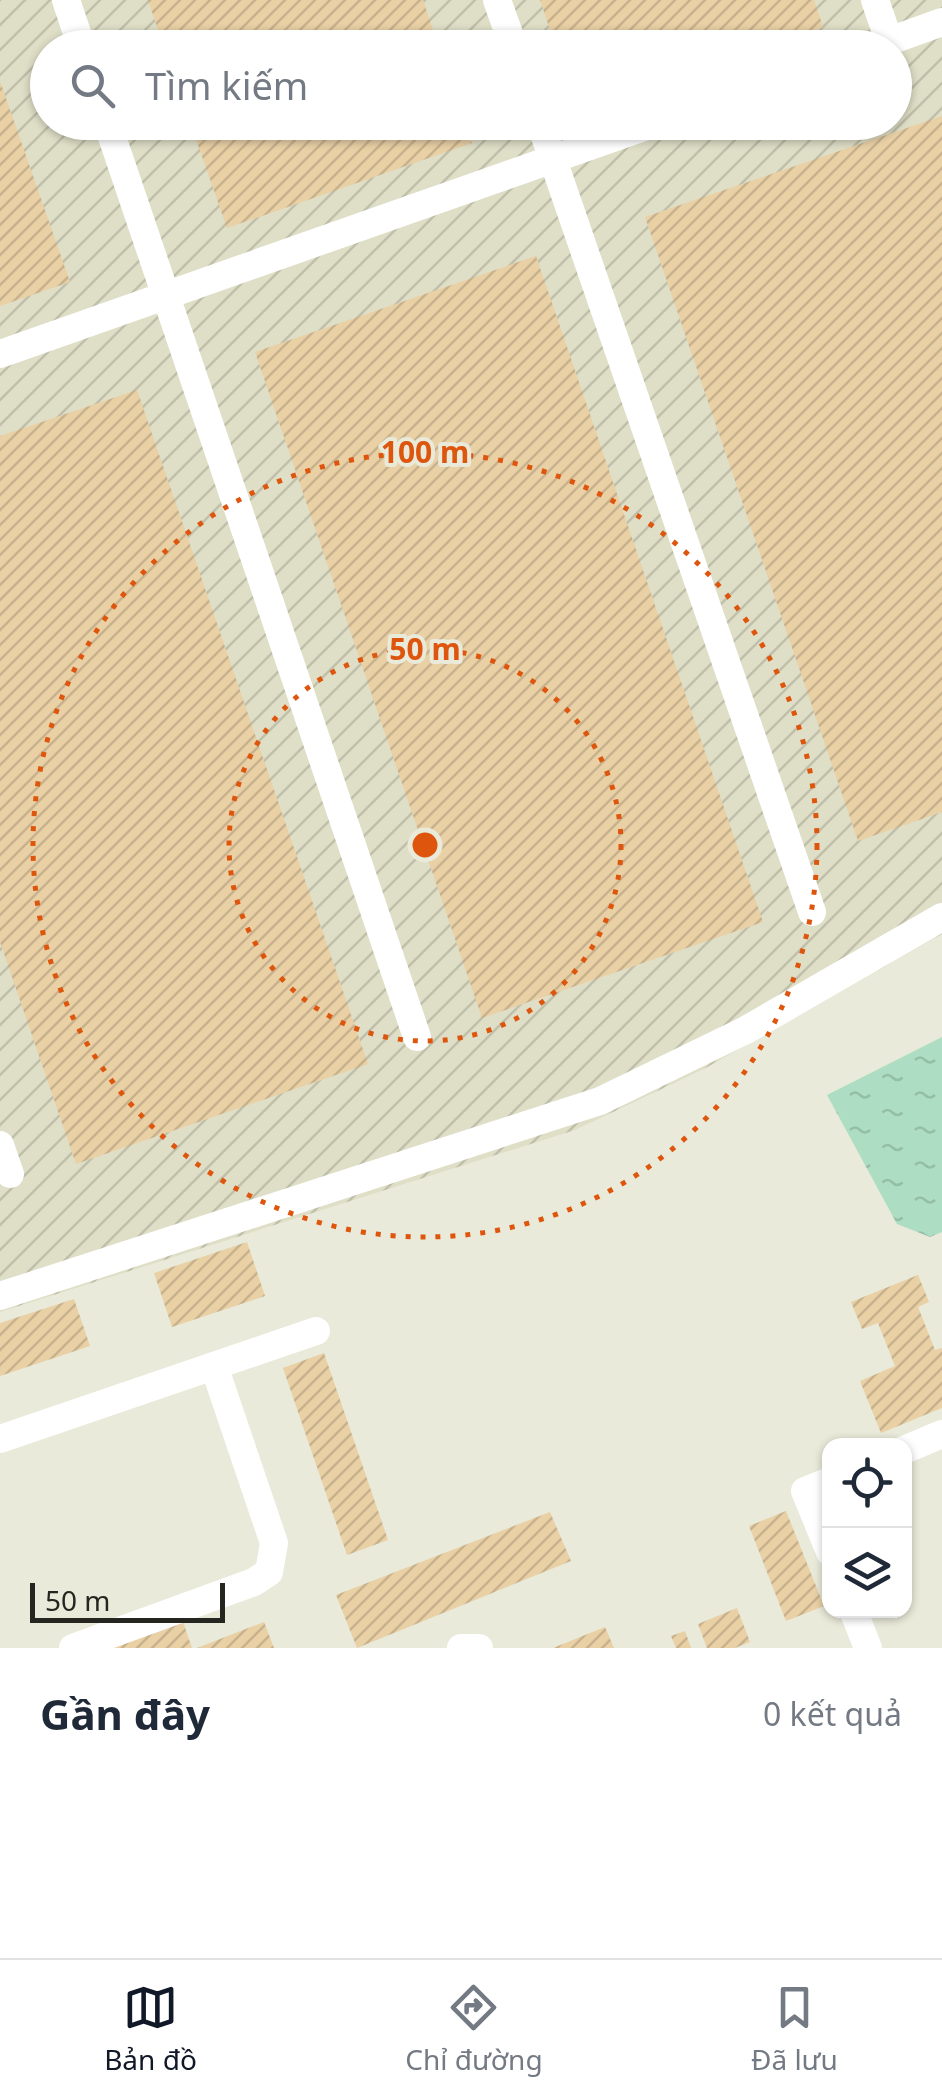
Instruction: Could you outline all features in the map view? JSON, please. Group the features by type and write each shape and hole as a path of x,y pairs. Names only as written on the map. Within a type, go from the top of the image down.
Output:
{"lane":[{"path":"66,0 76,30"},
{"path":"498,0 508,30"},
{"path":"875,0 878,30"},
{"path":"912,32 942,22"},
{"path":"113,140 417,1037"},
{"path":"546,140 812,912"},
{"path":"0,354 608,140"},
{"path":"0,1296 600,1101 746,1030 942,918"},
{"path":"0,1145 10,1174"},
{"path":"0,1439 316,1331"},
{"path":"73,1648 254,1582 268,1572 274,1543 214,1366"},
{"path":"912,1447 942,1434"},
{"path":"822,1484 805,1491 822,1532"},
{"path":"856,1618 868,1648"},
{"path":"462,1648 480,1648"}],"shaded area":[{"path":"0,0 942,0 942,934 704,1069 575,1130 0,1312"}],"water":[{"path":"942,1037 942,1232 930,1237 897,1224 827,1095"}],"building":[{"path":"148,0 423,0 433,30 158,30"},
{"path":"540,0 814,0 823,27 814,30 550,30"},
{"path":"0,81 70,282 0,306"},
{"path":"942,116 942,812 858,841 645,217 871,140 912,140 912,126"},
{"path":"196,140 471,140 472,143 227,228"},
{"path":"536,256 763,922 482,1018 255,352"},
{"path":"137,390 368,1064 76,1164 0,942 0,436"},
{"path":"247,1242 265,1296 172,1327 154,1273"},
{"path":"918,1275 929,1302 918,1307 935,1350 942,1348 942,1408 881,1433 860,1381 895,1366 878,1323 862,1329 851,1302"},
{"path":"74,1299 90,1346 0,1376 0,1323"},
{"path":"324,1353 388,1540 347,1555 283,1368"},
{"path":"786,1511 822,1607 786,1621 749,1526"},
{"path":"550,1512 571,1561 357,1648 336,1595"},
{"path":"737,1608 750,1642 735,1648 707,1648 698,1624"},
{"path":"182,1619 192,1648 103,1648"},
{"path":"264,1622 274,1648 197,1648"},
{"path":"605,1627 614,1648 553,1648"},
{"path":"685,1631 691,1648 676,1648 671,1636"}]}
